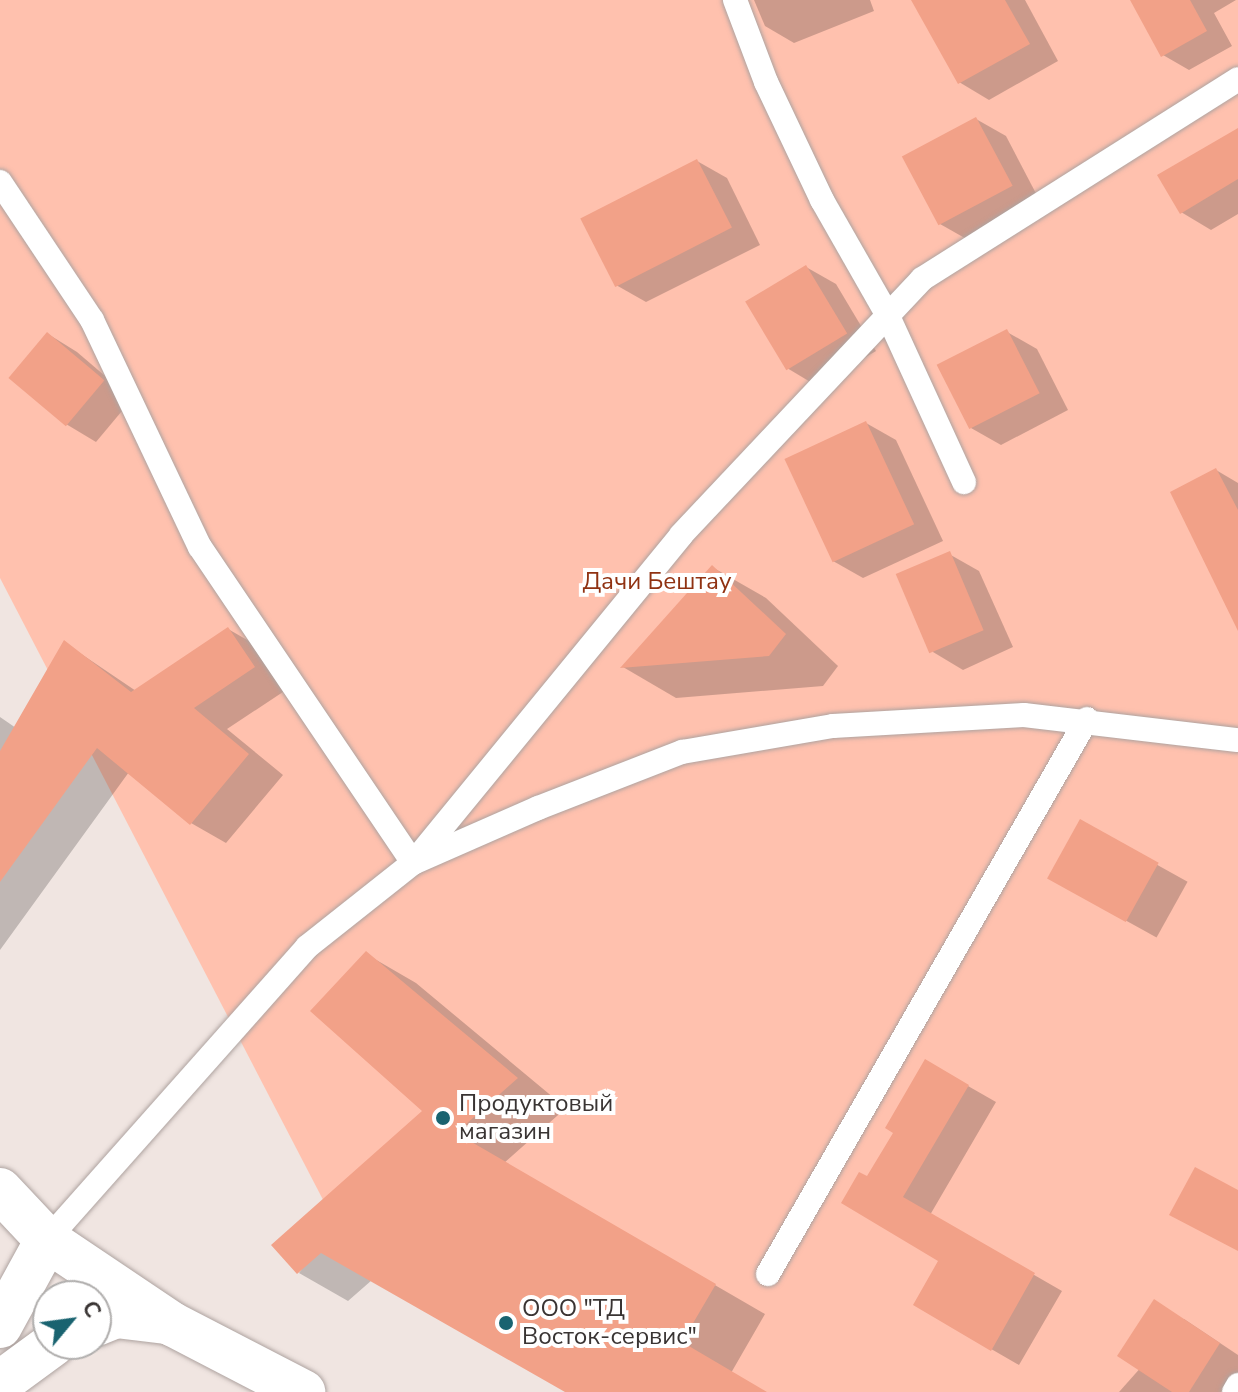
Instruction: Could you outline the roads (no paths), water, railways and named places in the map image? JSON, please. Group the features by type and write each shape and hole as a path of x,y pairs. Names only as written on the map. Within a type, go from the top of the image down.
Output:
{"main road":[{"path":"0,1190 47,1240 172,1324 303,1392"},
{"path":"0,1326 47,1240"},
{"path":"112,1318 172,1324"},
{"path":"0,1383 32,1359"}],"lane":[{"path":"735,0 822,200 887,314 964,482"},
{"path":"47,1240 307,947 413,863 681,535 922,279 1238,79"},
{"path":"0,182 92,320 200,547 413,863"},
{"path":"413,863 682,752 833,726 1024,715 1087,719 1236,738"},
{"path":"768,1274 1087,719"},
{"path":"1234,1392 1238,1385"}],"place":[{"name":"Продуктовый магазин","path":"443,1118"},
{"name":"ООО \"ТД Восток-сервис\"","path":"506,1323"}],"park label":[{"name":"Дачи Бештау","path":"657,582"}]}
